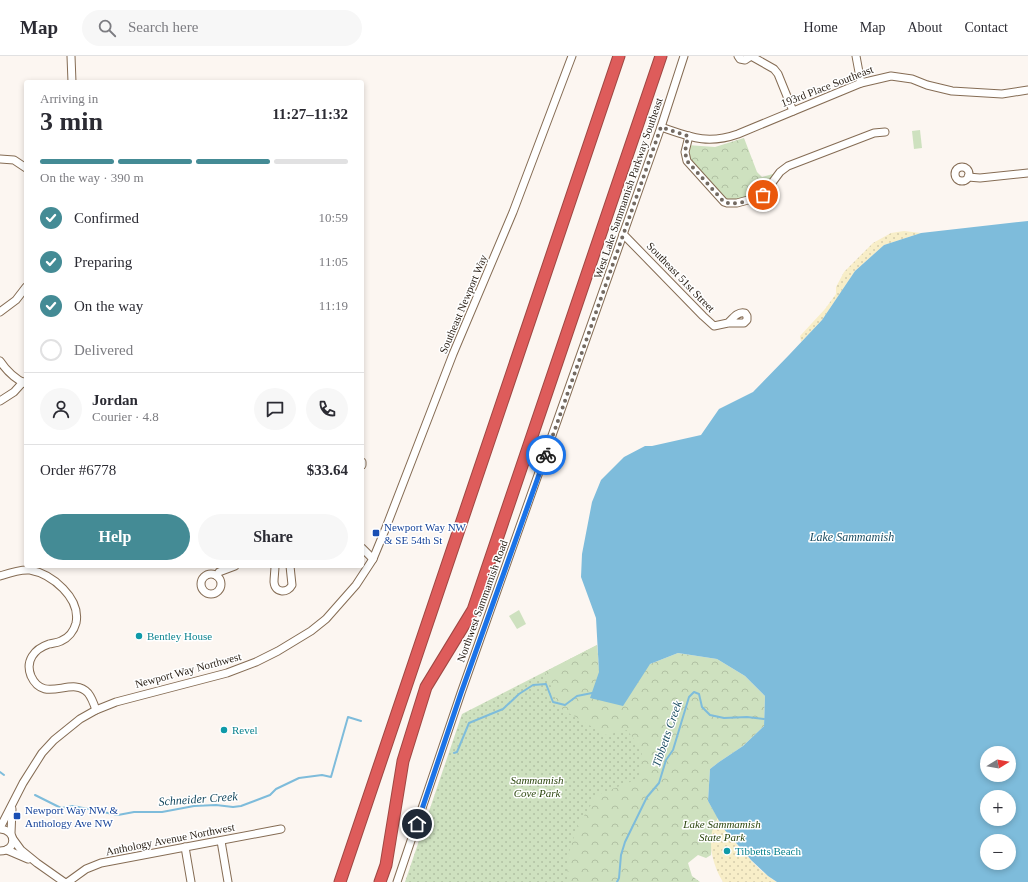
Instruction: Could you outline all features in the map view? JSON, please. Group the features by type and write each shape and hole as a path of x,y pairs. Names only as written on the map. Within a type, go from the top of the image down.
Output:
{"highway":[{"path":"340,882 619,56"},
{"path":"380,882 386,865 403,761 426,687 473,610 661,56"}],"street":[{"path":"71,56 72,80"},
{"name":"Southeast Newport Way","path":"372,559 453,354 513,212 572,56"},
{"name":"West Lake Sammamish Parkway Southeast","path":"591,328 661,127 684,56"},
{"path":"738,56 740,59 745,60 751,56 774,69 778,74 793,111"},
{"path":"856,56 861,83"},
{"name":"193rd Place Southeast","path":"661,127 706,140 724,138 738,134 861,83 891,76 912,79 927,85 952,91 1002,94 1028,90"},
{"path":"688,136 685,152 687,161 724,202 732,204 763,195 780,172 788,166 874,133 884,132"},
{"path":"0,159 14,160 24,167"},
{"path":"968,177 980,178 1028,173"},
{"name":"Southeast 51st Street","path":"623,234 714,326 728,323"},
{"path":"0,312 16,300 24,290"},
{"name":"Northwest Sammamish Road","path":"397,882 461,693 591,328"},
{"path":"0,361 11,374 24,383 0,401"},
{"path":"364,550 372,559"},
{"name":"Newport Way Northwest","path":"0,828 13,801 36,762 54,740 80,719 96,710 128,698 241,668 278,651 326,619 356,585 372,559"},
{"path":"0,576 30,568 48,576 61,586 68,594 74,606 76,622 75,627 68,638 48,644 37,650 30,659 29,669 34,681 43,689 56,689 72,686 84,690 91,699 96,710"},
{"path":"217,576 219,572 230,568"},
{"path":"275,568 274,585 278,590 283,591 289,590 292,585 290,568"},
{"name":"Newport Way Northwest","path":"12,836 10,819 13,801"},
{"path":"0,828 4,829 12,836 21,850 64,882"},
{"name":"Anthology Avenue Northwest","path":"68,882 76,874 94,865 281,829"},
{"path":"2,851 12,844 12,836"},
{"path":"221,841 228,882"},
{"path":"185,847 191,882"},
{"path":"2,851 37,863"}],"green space":[{"path":"920,130 922,148 914,149 912,131"},
{"path":"744,138 757,172 762,177 780,172 763,195 727,203 690,164 687,145 715,147"},
{"path":"519,610 526,624 517,629 509,616"},
{"name":"Sammamish Cove Park","path":"597,645 599,672 623,706 650,664 652,882 405,882 462,714"},
{"path":"597,645 599,672 590,697 650,664 678,653 717,659 745,676 765,696 764,726 743,746 710,769 708,801 718,818 713,830 711,855 706,858 698,855 688,863 692,876 700,882 566,882 568,881 567,859 577,827 597,795 640,778 642,750 627,730 606,735 560,708 545,672"}],"sand":[{"path":"904,231 921,233 884,245 855,271 822,320 801,342 800,336 825,309 836,294 836,287 844,272 873,243 891,233"},
{"name":"Tibbetts Beach","path":"718,818 729,835 744,853 761,870 777,882 723,882 713,859 711,842 714,825"}],"water":[{"name":"Lake Sammamish","path":"1028,221 1028,882 777,882 768,876 751,860 723,828 708,801 710,769 743,746 764,726 765,696 745,676 717,659 678,653 650,664 623,706 590,698 599,672 596,618 581,577 582,554 592,502 601,480 624,457 645,446 652,446 701,435 719,409 753,392 822,320 855,271 884,245 921,233"}],"waterway":[{"name":"Schneider Creek","path":"454,753 457,752 469,723 503,709 519,694 533,685 546,684 553,702 565,705 577,696 592,693"},
{"name":"Tibbetts Creek","path":"617,882 619,878 621,855 625,842 647,797 659,783 666,760 673,750 689,697 694,692 699,694 702,707 710,715 724,718 747,717 764,719"},
{"name":"Schneider Creek","path":"35,795 61,808 73,806 118,815 134,812 162,812 194,806 241,806 270,795 276,789 299,778 322,775 331,777 348,717 361,721"},
{"name":"Schneider Creek","path":"0,772 4,775"}],"way so far":[{"path":"546,455 661,127 688,136 685,152 687,161 724,202 732,204 763,195"}],"place":[{"name":"Newport Way NW & SE 54th St","path":"376,533"},
{"name":"Bentley House","path":"139,636"},
{"name":"Revel","path":"224,730"},
{"name":"Newport Way NW & Anthology Ave NW","path":"17,816"},
{"name":"Tibbetts Beach","path":"727,851"}],"route":[{"path":"417,824 461,693 546,455"}],"park label":[{"name":"Lake Sammamish State Park","path":"722,830"}]}
